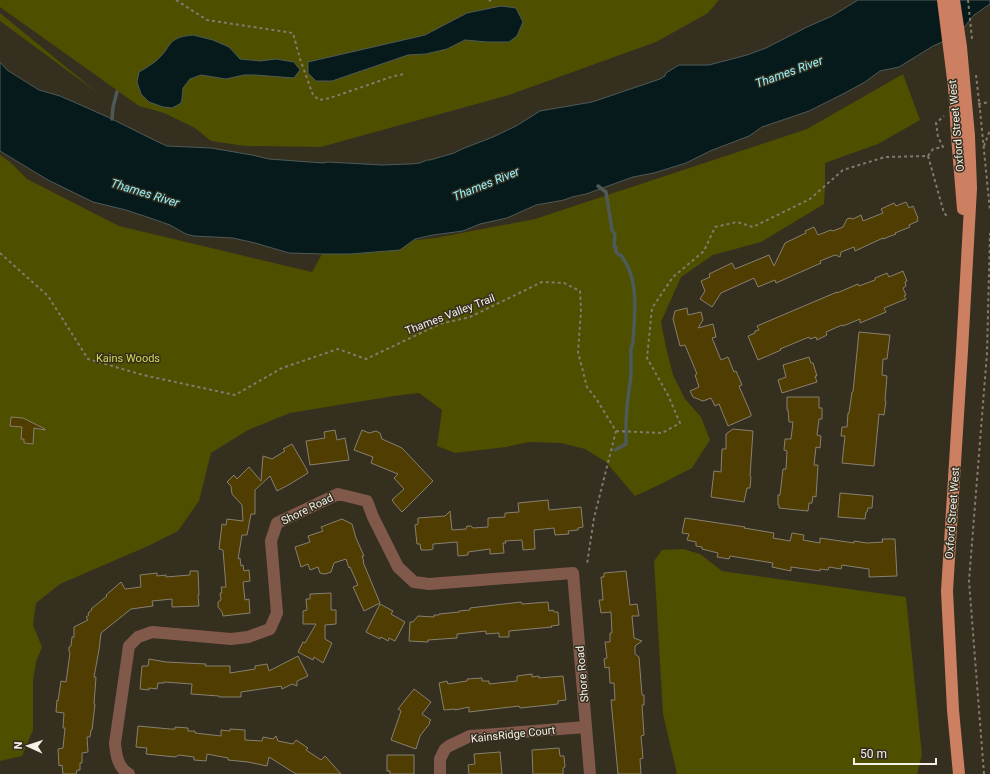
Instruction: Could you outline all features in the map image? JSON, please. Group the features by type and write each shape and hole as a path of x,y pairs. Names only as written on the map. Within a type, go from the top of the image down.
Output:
{"main road":[{"name":"Oxford Street West","path":"942,0 954,87 963,136"},
{"name":"Oxford Street West","path":"954,0 961,47 967,252 947,591 958,774"}],"street":[{"name":"Shore Road","path":"130,774 125,772 117,758 115,743 129,646 138,637 152,632 231,639 248,637 270,629 277,613 271,541 277,523 338,494 366,501 398,567 414,582 429,584 573,573 590,774"},
{"name":"KainsRidge Court","path":"440,774 440,759 445,749 470,736 586,727"}],"path":[{"path":"176,0 207,20 293,33 300,59 313,95 319,100 330,98 394,76 405,74"},
{"path":"980,110 990,211"},
{"path":"928,156 933,149 943,147 938,137 936,123"},
{"path":"984,147 990,130"},
{"path":"587,564 594,518 616,431 662,433 680,423 668,395 647,358 652,308 673,277 704,251 715,227 737,222 753,227 810,199 843,170 885,157 928,156"},
{"path":"928,156 944,213 948,216"},
{"path":"984,774 969,581 987,353 990,233"},
{"name":"Thames Valley Trail","path":"0,253 48,296 88,359 143,375 235,395 282,368 338,349 366,359 440,324 470,317 542,282 564,283 580,291 581,310 578,352 587,387 616,431"}],"green space":[{"path":"0,0 719,0 708,13 656,42 509,95 321,147 245,146 211,141 195,128 164,113 139,106 0,7"},
{"path":"0,13 99,94 0,21"},
{"name":"Kains Woods","path":"903,74 920,120 878,144 825,163 824,204 761,242 713,255 681,277 661,322 673,375 685,399 701,417 710,440 692,468 635,496 606,462 585,449 561,443 529,442 506,447 455,453 437,446 442,410 419,393 290,413 248,430 211,453 199,501 178,531 148,546 60,584 36,603 33,625 42,647 36,662 33,681 33,730 22,756 0,761 0,155 10,162 27,179 119,226 312,272 326,247 342,248 435,238 535,219 807,129"},
{"path":"683,549 700,554 722,571 906,597 922,755 917,774 677,774 663,714 654,561 662,550"}],"water":[{"name":"Thames River","path":"858,0 990,0 990,4 974,15 958,35 933,46 899,67 880,71 865,82 809,111 762,127 749,136 710,151 686,163 654,173 633,177 586,194 536,205 507,218 480,224 463,231 415,239 400,250 350,254 289,253 233,238 194,236 150,218 126,210 93,202 48,180 0,151 0,62 7,70 39,90 60,96 83,106 167,146 211,148 269,159 323,163 382,165 410,164 420,163 454,153 516,126 540,111 592,102 660,79 665,76 666,73 679,65 709,65 747,55 766,48 832,16"},
{"path":"501,6 516,8 523,22 517,36 509,42 465,40 447,49 426,54 408,55 332,81 316,81 308,73 308,62 425,35 467,13"},
{"path":"193,35 213,40 229,47 240,59 260,61 276,59 294,62 300,70 294,78 244,75 226,79 201,75 190,79 183,88 181,103 176,106 172,108 163,107 149,102 141,94 137,82 139,72 157,60 175,40 183,36"}],"building":[{"path":"906,202 909,208 913,206 918,221 909,225 910,227 895,233 896,234 883,238 855,251 854,247 841,252 840,257 835,255 820,261 821,263 776,283 775,280 758,287 754,278 721,293 712,307 700,299 705,291 701,281 710,277 709,274 732,263 735,269 769,255 774,266 785,243 806,233 805,231 814,227 818,235 831,230 833,231 843,227 847,219 853,219 861,215 863,221 883,213 881,209 894,203 896,206"},
{"path":"903,271 907,281 905,282 906,286 903,288 906,299 884,308 886,312 860,323 860,319 843,326 842,325 826,332 827,335 817,340 816,337 810,339 809,337 758,360 748,336 759,330 757,326 837,292 858,284 859,286 875,280 875,278 887,273 889,277"},
{"path":"687,308 688,315 701,312 703,320 698,328 713,324 716,337 712,338 721,360 728,357 734,372 736,371 742,385 739,386 751,416 728,426 719,404 715,406 711,398 703,401 693,397 690,391 699,387 695,375 697,374 685,345 680,346 673,319 675,311"},
{"path":"859,332 890,335 887,359 883,359 882,375 887,376 886,401 884,415 879,414 874,466 842,463 845,436 841,436 842,427 847,427 848,413 853,392"},
{"path":"809,357 811,363 813,363 817,376 815,376 817,382 782,393 778,380 786,377 783,365"},
{"path":"787,397 819,397 819,408 822,408 822,419 819,419 817,435 821,436 820,448 816,447 814,465 818,465 816,497 813,496 812,503 809,503 808,511 779,508 778,505 778,495 780,495 783,469 786,469 787,451 784,450 785,439 791,439 793,422 789,422"},
{"path":"11,417 23,418 45,430 34,428 33,444 24,443 24,439 21,439 22,427 10,426"},
{"path":"733,429 753,431 750,488 747,488 744,502 711,497 714,471 721,472 722,449 726,449 726,434"},
{"path":"335,430 337,440 345,438 349,460 310,465 306,441 325,438 324,432"},
{"path":"362,430 369,433 376,431 380,433 382,439 402,448 433,481 402,512 392,500 404,489 394,478 398,474 371,463 373,457 354,450"},
{"path":"292,444 308,473 277,491 270,476 255,490 255,514 251,514 247,535 242,535 238,559 240,558 241,566 243,565 244,571 249,570 250,581 243,582 245,600 249,599 250,613 223,616 218,607 218,602 221,600 221,587 226,587 223,550 219,549 222,524 226,525 227,519 243,521 242,505 232,494 231,486 227,482 234,475 237,479 249,467 261,481 263,456 272,459 285,451 283,449"},
{"path":"840,493 873,496 872,508 868,508 865,519 838,517"},
{"path":"548,500 549,510 581,507 583,527 578,528 578,530 568,531 569,534 555,535 554,528 534,530 535,549 523,550 522,540 505,541 506,543 503,543 504,553 490,554 490,549 468,552 468,555 458,556 457,542 433,544 433,549 430,550 421,550 420,544 417,544 415,525 418,524 418,518 445,516 450,511 452,530 466,529 467,526 471,526 473,528 488,527 488,518 505,517 505,513 519,512 518,503"},
{"path":"685,518 774,533 773,538 790,541 792,533 804,535 803,540 820,543 820,538 854,543 854,541 867,543 883,542 882,539 895,539 897,576 869,577 869,569 842,565 841,569 829,567 828,570 820,569 820,571 791,567 791,571 772,567 773,563 730,556 729,559 717,557 718,553 702,549 702,547 696,546 696,542 687,540 689,534 682,533"},
{"path":"342,519 352,524 364,556 362,556 363,562 380,603 364,611 353,587 358,585 346,559 334,563 331,572 325,574 320,573 318,567 310,570 308,564 301,567 295,547 310,542 308,536 323,531 321,527"},
{"path":"190,571 198,571 199,606 172,607 172,599 152,601 153,606 131,609 101,633 94,677 96,677 95,704 92,730 90,737 87,737 88,752 82,753 80,770 77,770 76,774 63,774 62,765 59,766 58,749 63,748 65,728 63,728 64,713 56,712 61,681 66,682 70,653 69,647 71,646 72,637 74,637 74,627 88,620 86,617 89,615 88,613 92,610 91,609 121,582 125,589 141,587 140,575 157,573 157,576 166,575 166,577 190,575"},
{"path":"626,571 630,605 637,604 639,616 632,616 634,638 642,641 635,646 635,654 639,657 642,695 644,695 644,705 642,705 644,735 641,736 643,758 640,759 641,774 618,774 611,700 615,700 614,683 610,683 609,667 605,668 604,659 607,658 605,642 610,642 610,633 612,633 611,612 601,613 599,600 603,600 601,577 604,577 604,573"},
{"path":"331,593 331,610 336,610 336,624 325,625 325,639 332,643 323,663 314,657 313,660 298,652 303,642 305,643 316,624 303,624 303,611 307,610 306,599 310,599 310,594"},
{"path":"521,602 522,604 548,602 549,611 553,610 554,612 558,612 559,625 509,631 509,637 499,637 499,633 486,634 486,631 457,634 457,638 428,640 428,642 409,641 410,622 413,622 418,616 434,617 434,615 439,614 470,610 470,608"},
{"path":"380,604 393,611 391,614 405,622 395,641 389,638 388,641 381,637 380,639 366,632"},
{"path":"298,656 308,676 297,681 297,686 292,684 282,689 281,686 241,692 241,697 219,697 191,694 192,684 164,682 158,683 157,689 140,689 142,666 148,666 149,659 166,662 206,664 205,666 230,666 230,673 255,669 255,666 267,664 269,671"},
{"path":"532,674 532,677 539,676 539,678 563,676 566,700 558,701 558,704 520,708 519,706 469,712 469,707 455,710 444,710 439,683 447,681 448,684 467,681 467,679 482,678 482,681 489,681 489,684 517,681 517,676"},
{"path":"414,689 431,702 422,714 431,720 420,736 416,749 391,740 401,711 398,709"},
{"path":"138,726 170,729 175,729 175,727 188,728 188,731 195,731 195,733 221,736 221,730 245,730 245,740 262,741 263,737 273,739 276,736 278,741 293,744 296,740 308,748 306,750 321,760 325,756 341,774 296,774 269,757 267,766 228,760 228,758 207,754 206,761 194,760 194,757 179,755 175,757 146,754 147,748 136,747"},
{"path":"559,748 560,756 564,756 565,767 563,768 563,774 533,774 532,750"},
{"path":"500,752 502,774 469,774 468,765 475,764 474,754"},
{"path":"387,755 414,755 414,774 390,774 390,771 387,771"}],"waterway":[{"path":"112,119 113,107 117,92"},
{"path":"598,186 606,192 612,230 615,234 614,247 616,247 616,252 621,255 629,270 635,298 633,343 631,348 631,375 627,406 626,444 615,450"}]}
